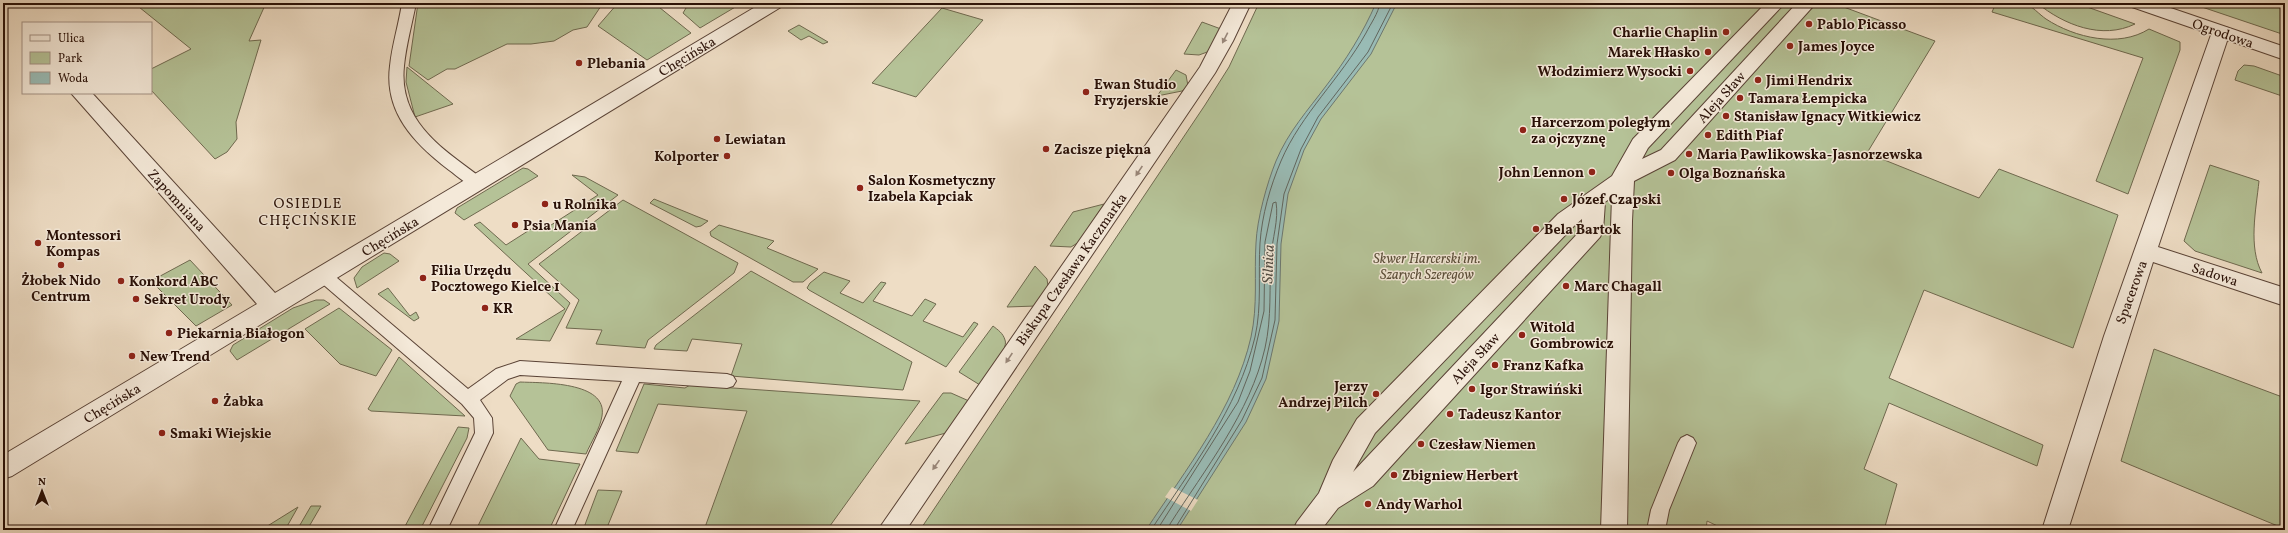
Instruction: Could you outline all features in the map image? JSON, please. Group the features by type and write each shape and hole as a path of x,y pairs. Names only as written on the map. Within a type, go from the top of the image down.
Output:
{"street":[{"name":"Chęcińska","path":"3,468 775,3"},
{"name":"Biskupa Czesława Kaczmarka","path":"891,530 1182,108 1224,41 1242,3"},
{"name":"Aleja Sław","path":"1624,177 1640,144 1776,3"},
{"name":"Aleja Sław","path":"1306,530 1329,500 1342,468 1366,426 1566,220 1624,177 1668,155 1807,3"},
{"name":"Ogrodowa","path":"2138,3 2285,54"},
{"name":"Spacerowa","path":"2056,530 2116,336 2211,56 2221,32"},
{"name":"Zapomniana","path":"82,94 273,306"},
{"path":"1614,530 1621,221 1624,177"},
{"path":"1595,198 1592,231 1621,221"},
{"name":"Aleja Sław","path":"1329,500 1364,478 1592,231"},
{"name":"Sadowa","path":"2146,251 2285,297"}],"lane":[{"path":"409,3 396,75 403,116 416,134 478,183"},
{"path":"324,276 468,399 483,416 485,421 484,433 437,530"},
{"path":"468,399 502,374 520,368 727,381"},
{"path":"563,530 634,374"},
{"path":"1656,530 1660,510 1687,443"}],"green space":[{"path":"2014,2 2027,4 2046,19 2058,26 2083,36 2111,39 2124,38 2137,35 2149,29 2180,42 2180,50 2128,194 2096,181 2143,58 1992,12 1996,3"},
{"path":"134,3 266,3 249,41 261,40 236,122 237,139 227,152 215,159 152,91 152,68 191,49"},
{"path":"418,3 603,3 587,27 573,30 554,41 531,44 507,44 455,69 447,69 428,80 409,66"},
{"path":"618,3 654,3 691,33 647,60 598,26"},
{"path":"689,3 742,3 700,28 683,13"},
{"name":"Skwer Harcerski im. Szarych Szeregów","path":"1259,3 1833,3 1935,41 1867,153 1979,198 1999,169 2118,215 2073,348 1924,290 1889,378 2043,445 2037,466 1889,403 1864,469 1897,484 1884,530 1726,530 1707,521 1706,530 920,530 1205,105 1229,67"},
{"path":"2037,3 2076,3 2135,24 2122,29 2110,31 2084,28 2059,18"},
{"path":"2190,3 2285,3 2285,35"},
{"path":"942,8 983,20 916,97 872,83"},
{"path":"1202,22 1221,29 1210,51 1199,55 1184,54"},
{"path":"799,25 828,42 823,44 809,36 801,40 788,31"},
{"path":"2244,65 2254,66 2285,77 2285,97 2235,80 2238,71"},
{"path":"407,67 453,104 415,117 406,82"},
{"path":"1176,70 1186,75 1188,86 1182,91 1157,96"},
{"path":"2210,165 2259,181 2254,240 2255,252 2262,273 2195,251 2184,241"},
{"path":"523,168 528,169 538,176 464,220 455,213 457,208"},
{"path":"572,175 585,177 618,195 528,264 570,303 550,341 516,339 565,309 474,225 480,222 506,245 542,222 548,227 598,195"},
{"path":"654,199 708,221 701,226 696,227 650,203"},
{"path":"623,200 738,263 734,273 648,340 645,348 596,344 602,330 566,328 579,300 539,264"},
{"path":"1104,204 1079,242 1071,247 1050,246 1073,212"},
{"path":"719,225 774,241 767,248 818,269 803,282 793,282 711,236 710,232"},
{"path":"384,253 390,254 399,261 357,288 354,278 362,267"},
{"path":"190,260 232,305 196,326 151,281"},
{"path":"1035,266 1047,279 1048,286 1036,306 1007,307"},
{"path":"751,271 912,362 903,390 731,376 742,344 692,339 687,351 654,349 656,345"},
{"path":"824,272 850,281 840,293 863,303 881,282 886,283 873,301 912,316 925,299 936,304 923,321 963,337 974,322 978,324 946,367 809,290 807,288 810,283"},
{"path":"388,288 410,316 416,312 419,318 414,321 378,294"},
{"path":"316,300 324,300 330,304 237,360 230,351 233,345 293,308"},
{"path":"339,308 392,350 376,376 340,364 305,329"},
{"path":"993,326 1003,335 1005,340 1004,350 980,385 959,372"},
{"path":"2154,349 2285,398 2285,529 2121,461"},
{"path":"399,357 465,416 371,411 368,409"},
{"path":"520,382 571,386 584,390 595,396 601,405 602,416 597,431 586,454 548,450 510,396 516,384"},
{"path":"644,384 685,388 690,385 920,401 827,530 704,530 747,411 658,404 638,453 616,451"},
{"path":"943,393 951,393 969,401 946,433 905,444"},
{"path":"458,427 469,428 467,438 420,530 403,530"},
{"path":"521,438 539,459 580,464 549,530 476,530"},
{"path":"598,490 622,491 606,530 583,530"},
{"path":"311,506 321,506 307,530 297,530"},
{"path":"298,507 285,530 261,530"}],"water":[{"name":"Silnica","path":"1376,3 1397,3 1371,54 1321,119 1304,150 1288,194 1281,244 1279,321 1266,379 1246,422 1177,530 1146,530 1208,437 1233,389 1244,363 1253,325 1255,302 1255,255 1258,223 1266,190 1276,161 1292,131 1333,76 1360,36"}],"pier":[{"path":"1172,487 1198,500 1191,511 1165,497"}],"place":[{"name":"Pablo Picasso","path":"1809,24"},
{"name":"Charlie Chaplin","path":"1726,32"},
{"name":"James Joyce","path":"1790,46"},
{"name":"Marek Hłasko","path":"1708,52"},
{"name":"Plebania","path":"579,63"},
{"name":"Włodzimierz Wysocki","path":"1690,71"},
{"name":"Jimi Hendrix","path":"1758,80"},
{"name":"Ewan Studio Fryzjerskie","path":"1086,92"},
{"name":"Tamara Łempicka","path":"1740,98"},
{"name":"Stanisław Ignacy Witkiewicz","path":"1726,116"},
{"name":"Harcerzom poległym za ojczyznę","path":"1523,130"},
{"name":"Edith Piaf","path":"1708,135"},
{"name":"Lewiatan","path":"717,139"},
{"name":"Zacisze piękna","path":"1046,149"},
{"name":"Maria Pawlikowska-Jasnorzewska","path":"1689,154"},
{"name":"Kolporter","path":"727,156"},
{"name":"John Lennon","path":"1592,172"},
{"name":"Olga Boznańska","path":"1671,173"},
{"name":"Salon Kosmetyczny Izabela Kapciak","path":"860,188"},
{"name":"Józef Czapski","path":"1564,199"},
{"name":"u Rolnika","path":"545,204"},
{"name":"Psia Mania","path":"515,225"},
{"name":"Bela Bartok","path":"1536,229"},
{"name":"Montessori Kompas","path":"38,243"},
{"name":"Żłobek Nido Centrum","path":"61,265"},
{"name":"Filia Urzędu Pocztowego Kielce 1","path":"423,278"},
{"name":"Konkord ABC","path":"121,281"},
{"name":"Marc Chagall","path":"1566,286"},
{"name":"Sekret Urody","path":"136,299"},
{"name":"KR","path":"485,308"},
{"name":"Piekarnia Białogon","path":"169,333"},
{"name":"Witold Gombrowicz","path":"1522,335"},
{"name":"New Trend","path":"132,356"},
{"name":"Franz Kafka","path":"1495,365"},
{"name":"Igor Strawiński","path":"1472,389"},
{"name":"Jerzy Andrzej Pilch","path":"1376,394"},
{"name":"Żabka","path":"215,401"},
{"name":"Tadeusz Kantor","path":"1450,414"},
{"name":"Smaki Wiejskie","path":"162,433"},
{"name":"Czesław Niemen","path":"1421,444"},
{"name":"Zbigniew Herbert","path":"1394,475"},
{"name":"Andy Warhol","path":"1368,504"}],"district":[{"name":"OSIEDLE CHĘCIŃSKIE","path":"308,212"}]}
